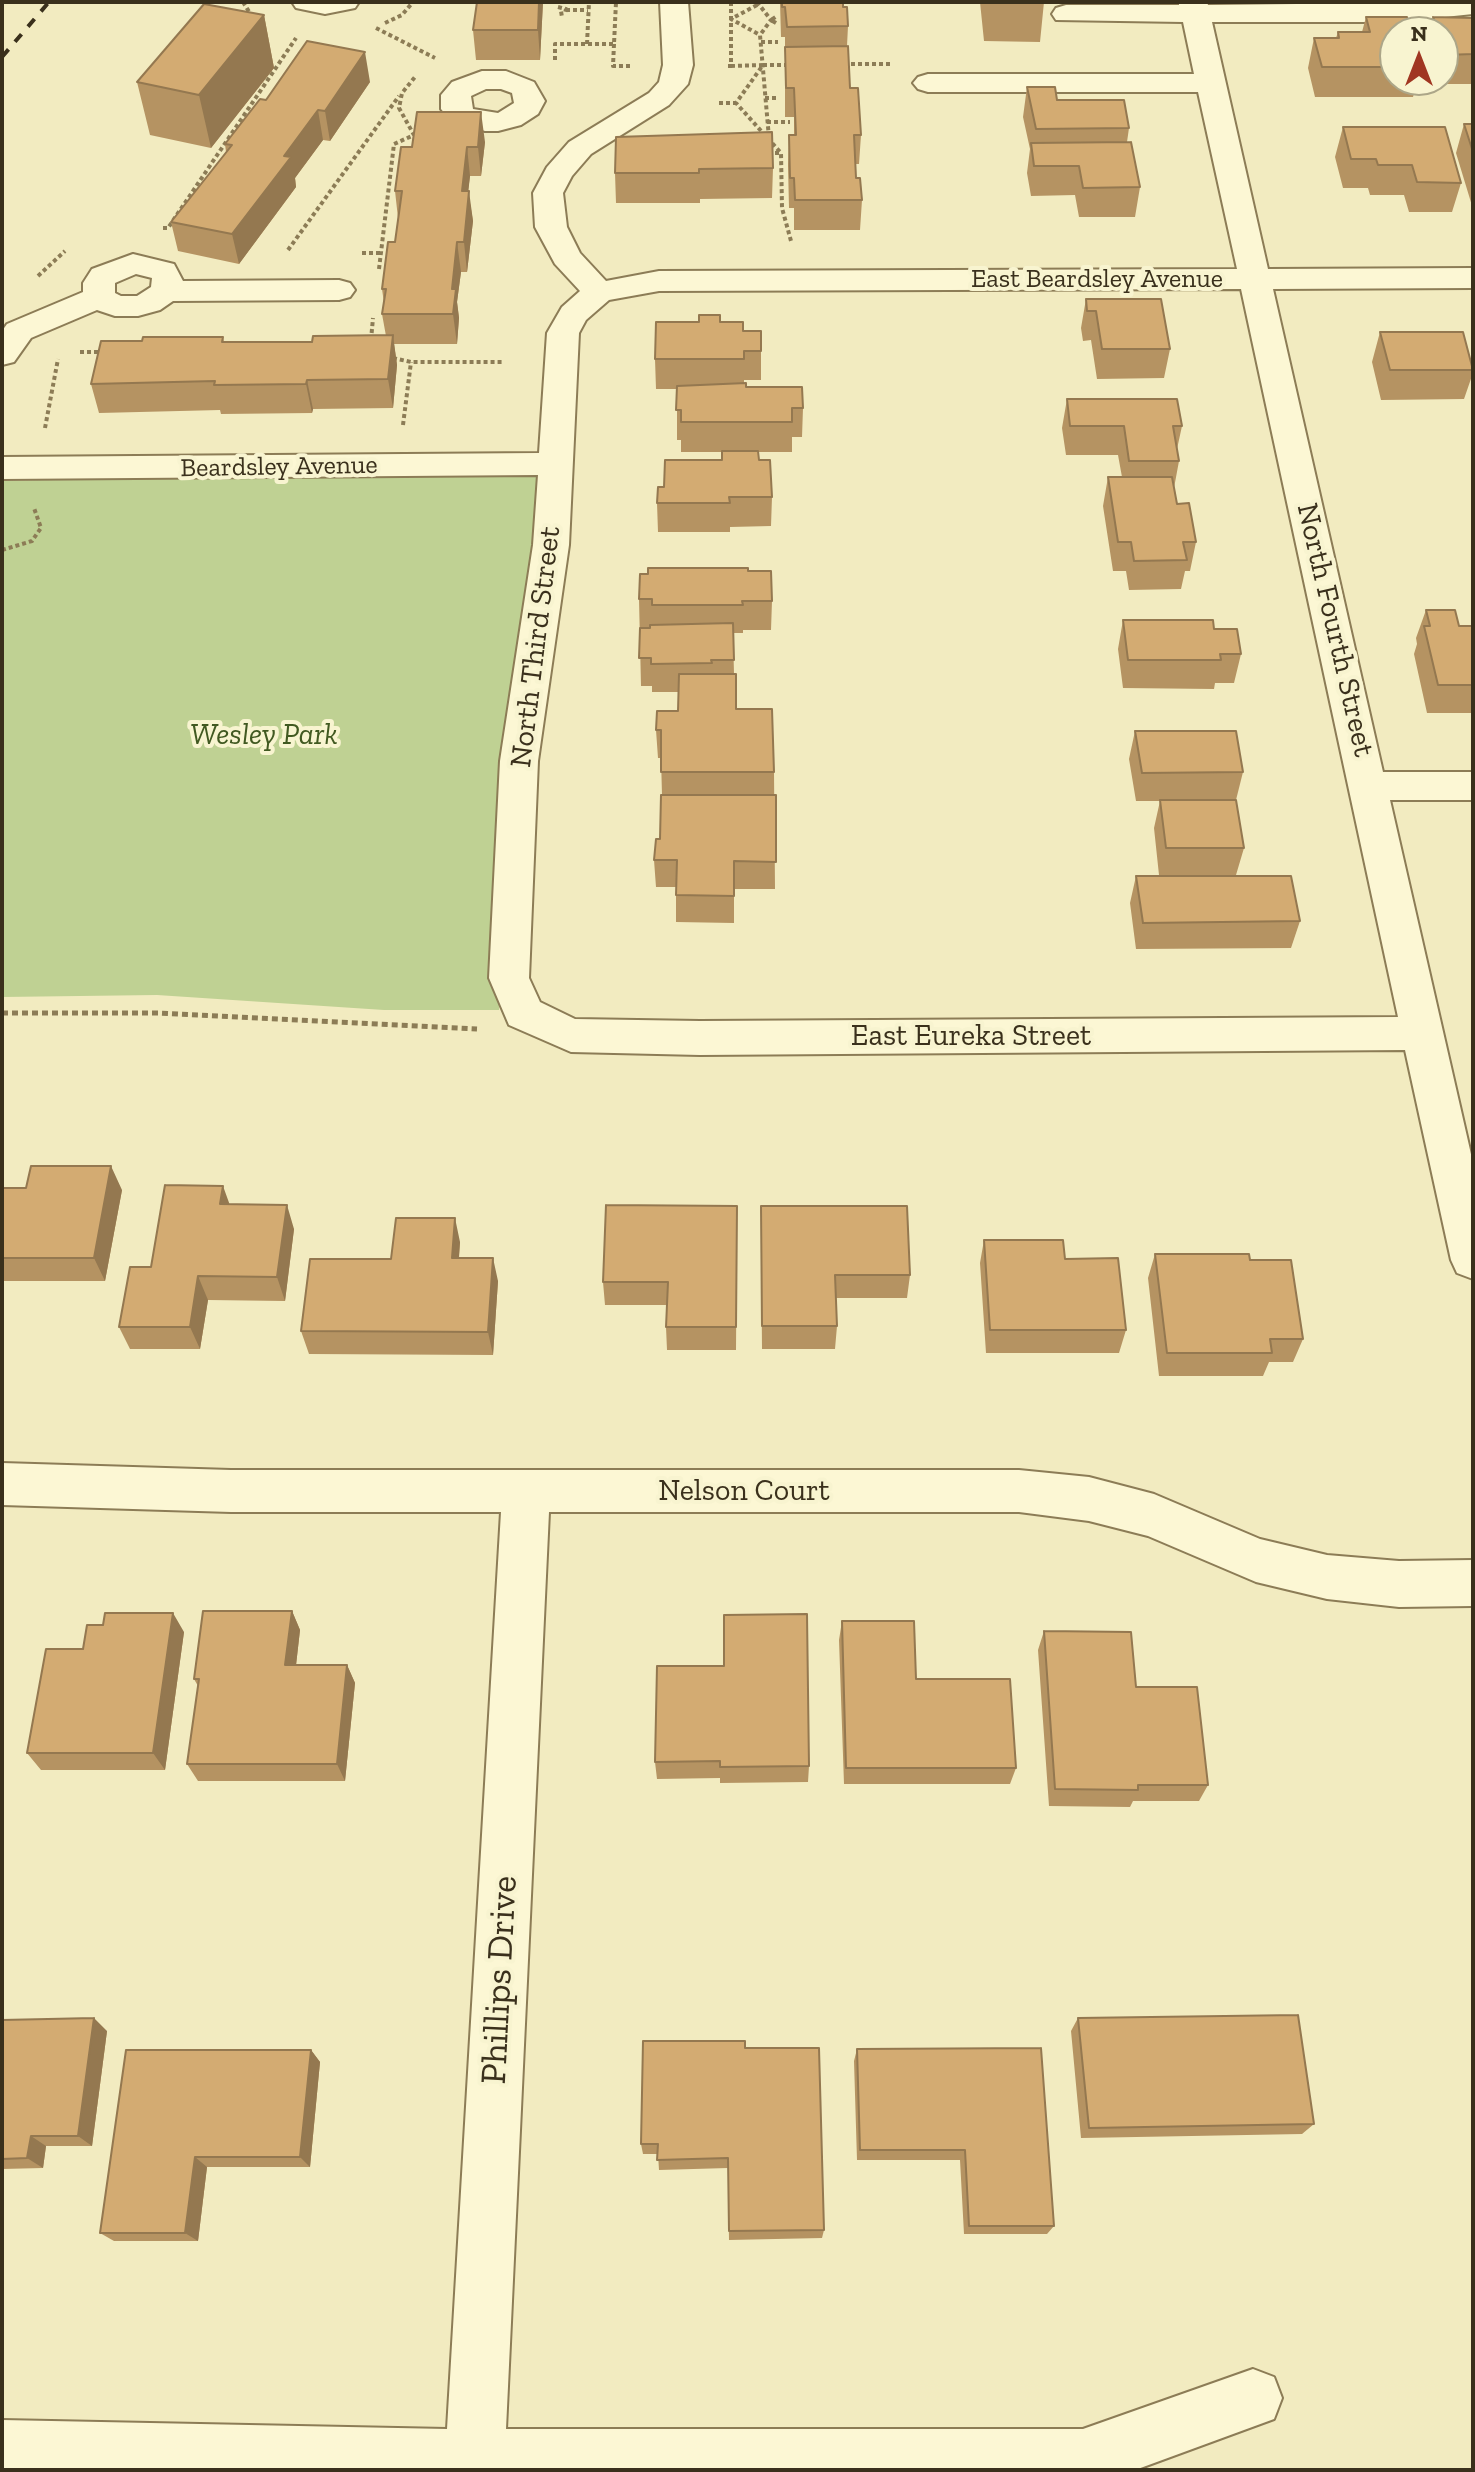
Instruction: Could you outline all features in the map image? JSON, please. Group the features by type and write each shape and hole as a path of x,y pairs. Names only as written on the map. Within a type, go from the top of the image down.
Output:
{"street":[{"path":"309,3 345,2"},
{"path":"599,292 566,257 551,227 548,193 558,173 551,131 659,99 673,84 678,65 674,2"},
{"path":"1066,14 1195,8 1397,13 1473,5"},
{"name":"North Fourth Street","path":"1195,8 1423,1033 1459,1136 1473,1260"},
{"path":"928,83 1212,83"},
{"path":"2,355 19,331 99,297 99,283 103,276 133,264 163,271 168,277 166,291 339,290"},
{"name":"East Beardsley Avenue","path":"599,292 659,281 1473,278"},
{"name":"North Third Street","path":"524,1013 509,978 519,761 551,545 563,333 573,314 599,292"},
{"name":"Beardsley Avenue","path":"2,468 557,464"},
{"path":"1370,786 1473,786"},
{"name":"East Eureka Street","path":"524,1013 571,1035 700,1038 1423,1033"},
{"name":"Nelson Court","path":"2,1484 231,1491 1019,1491 1089,1499 1154,1516 1256,1560 1327,1577 1399,1584 1473,1583"},
{"name":"Phillips Drive","path":"474,2465 526,1490"},
{"path":"2,2450 474,2465 1083,2459 1253,2398"}],"path":[{"path":"587,44 589,2"},
{"path":"158,227 168,228 298,36 309,3"},
{"path":"760,35 731,19 757,4 767,10 773,21"},
{"path":"558,7 588,10"},
{"path":"559,14 566,10"},
{"path":"760,35 777,16"},
{"path":"375,28 440,60"},
{"path":"760,35 769,139"},
{"path":"761,42 778,42"},
{"path":"548,44 555,44"},
{"path":"839,64 900,64"},
{"path":"736,103 763,65"},
{"path":"731,66 793,65"},
{"path":"301,254 285,254 402,93"},
{"path":"707,97 719,103 736,103 781,153 782,208 793,249"},
{"path":"765,98 780,98"},
{"path":"709,111 719,103"},
{"path":"767,122 790,122"},
{"path":"766,153 781,153"},
{"path":"37,279 41,270 66,250"},
{"path":"349,254 381,253"},
{"path":"72,352 112,353"},
{"path":"383,356 411,362 503,362"},
{"path":"2,550 32,541 41,528 33,504"},
{"path":"2,1013 159,1013 481,1029 524,1013"}],"green space":[{"name":"Wesley Park","path":"556,465 499,1010 384,1010 157,995 2,997 2,481"}],"building":[{"path":"477,2 539,2 538,30 473,30"},
{"path":"782,2 843,2 843,7 847,7 848,26 787,27"},
{"path":"204,4 264,15 199,95 137,82"},
{"path":"1366,17 1379,17 1379,67 1322,67 1314,38 1339,38 1338,32 1370,32"},
{"path":"1459,18 1473,18 1473,54 1459,54"},
{"path":"307,41 365,52 325,111 318,110 284,156 291,157 232,234 171,222 232,145 225,144 260,99 266,100"},
{"path":"848,46 850,88 858,88 861,135 854,135 856,178 860,178 862,200 795,200 794,178 790,178 789,135 796,135 794,88 786,88 785,47"},
{"path":"1027,87 1055,87 1057,100 1124,100 1129,128 1036,129"},
{"path":"417,112 481,112 478,147 467,147 462,191 469,191 464,242 457,242 453,314 382,314 388,242 395,242 402,191 395,191 401,147 412,147"},
{"path":"1464,124 1473,124 1473,152"},
{"path":"1343,127 1445,127 1461,183 1417,182 1412,165 1378,165 1376,159 1351,159"},
{"path":"772,132 773,168 699,169 699,173 615,173 616,137"},
{"path":"1131,142 1140,187 1083,188 1079,166 1034,166 1031,143"},
{"path":"1086,299 1161,299 1170,349 1102,349 1096,311 1087,311"},
{"path":"699,315 720,315 720,322 743,322 743,331 761,331 761,351 744,351 744,359 655,359 656,322 699,322"},
{"path":"1380,332 1463,332 1473,370 1390,370"},
{"path":"393,335 388,379 307,380 306,384 214,385 215,381 91,384 101,341 142,341 143,337 223,337 222,342 312,342 313,336"},
{"path":"746,383 746,387 802,387 803,408 792,408 792,422 681,422 681,410 676,410 677,386"},
{"path":"1067,399 1177,399 1182,426 1173,426 1179,461 1129,461 1124,426 1070,426"},
{"path":"722,451 758,451 759,460 770,460 772,497 729,497 730,503 657,503 658,487 664,487 665,460 722,460"},
{"path":"1108,477 1172,477 1177,504 1189,503 1196,542 1183,542 1187,560 1134,561 1131,542 1118,542"},
{"path":"648,568 748,568 748,571 771,571 772,601 742,601 743,605 652,605 652,599 639,599 640,574 648,574"},
{"path":"1426,610 1455,610 1459,626 1473,626 1473,685 1438,685 1424,626 1430,626"},
{"path":"1123,620 1213,620 1214,629 1237,629 1241,654 1220,654 1221,660 1128,660"},
{"path":"733,623 734,660 651,664 651,658 639,658 640,628 650,628 650,625"},
{"path":"679,674 736,674 736,709 772,709 774,772 661,772 661,730 656,730 657,711 678,711"},
{"path":"1135,731 1236,731 1243,772 1142,773"},
{"path":"661,795 776,795 776,862 734,861 734,896 676,895 677,860 654,860 656,839 660,839"},
{"path":"1160,800 1236,800 1244,848 1166,848"},
{"path":"1136,876 1291,876 1300,921 1143,923"},
{"path":"31,1166 111,1166 94,1258 2,1258 2,1188 26,1188"},
{"path":"165,1185 223,1186 220,1204 287,1205 277,1277 198,1276 190,1327 119,1327 130,1267 151,1267"},
{"path":"606,1205 737,1206 736,1327 666,1327 668,1282 603,1282"},
{"path":"761,1206 907,1206 910,1275 835,1275 837,1326 762,1326"},
{"path":"396,1218 455,1218 452,1258 493,1258 488,1332 301,1331 310,1259 391,1259"},
{"path":"984,1240 1063,1240 1065,1259 1118,1258 1126,1330 990,1330"},
{"path":"1155,1254 1249,1254 1250,1260 1291,1260 1303,1339 1270,1339 1272,1353 1167,1353"},
{"path":"203,1611 292,1611 285,1665 347,1665 337,1764 187,1764 199,1679 194,1679"},
{"path":"105,1613 173,1613 153,1753 27,1753 46,1649 83,1649 87,1625 103,1625"},
{"path":"807,1614 809,1766 720,1767 720,1761 655,1762 657,1666 724,1666 724,1615"},
{"path":"842,1621 914,1621 916,1679 1010,1679 1016,1768 846,1768"},
{"path":"1044,1631 1131,1632 1136,1687 1197,1687 1208,1785 1138,1785 1138,1790 1055,1789"},
{"path":"1298,2015 1314,2124 1089,2128 1078,2018"},
{"path":"94,2018 78,2136 31,2136 27,2158 2,2159 2,2020"},
{"path":"643,2041 745,2041 745,2048 819,2048 824,2230 729,2231 728,2158 657,2160 658,2144 641,2144"},
{"path":"1041,2048 1054,2226 969,2226 965,2150 860,2150 857,2049"},
{"path":"126,2050 311,2050 300,2157 195,2157 185,2233 100,2233"}],"railway":[{"path":"2,57 49,2"}]}
